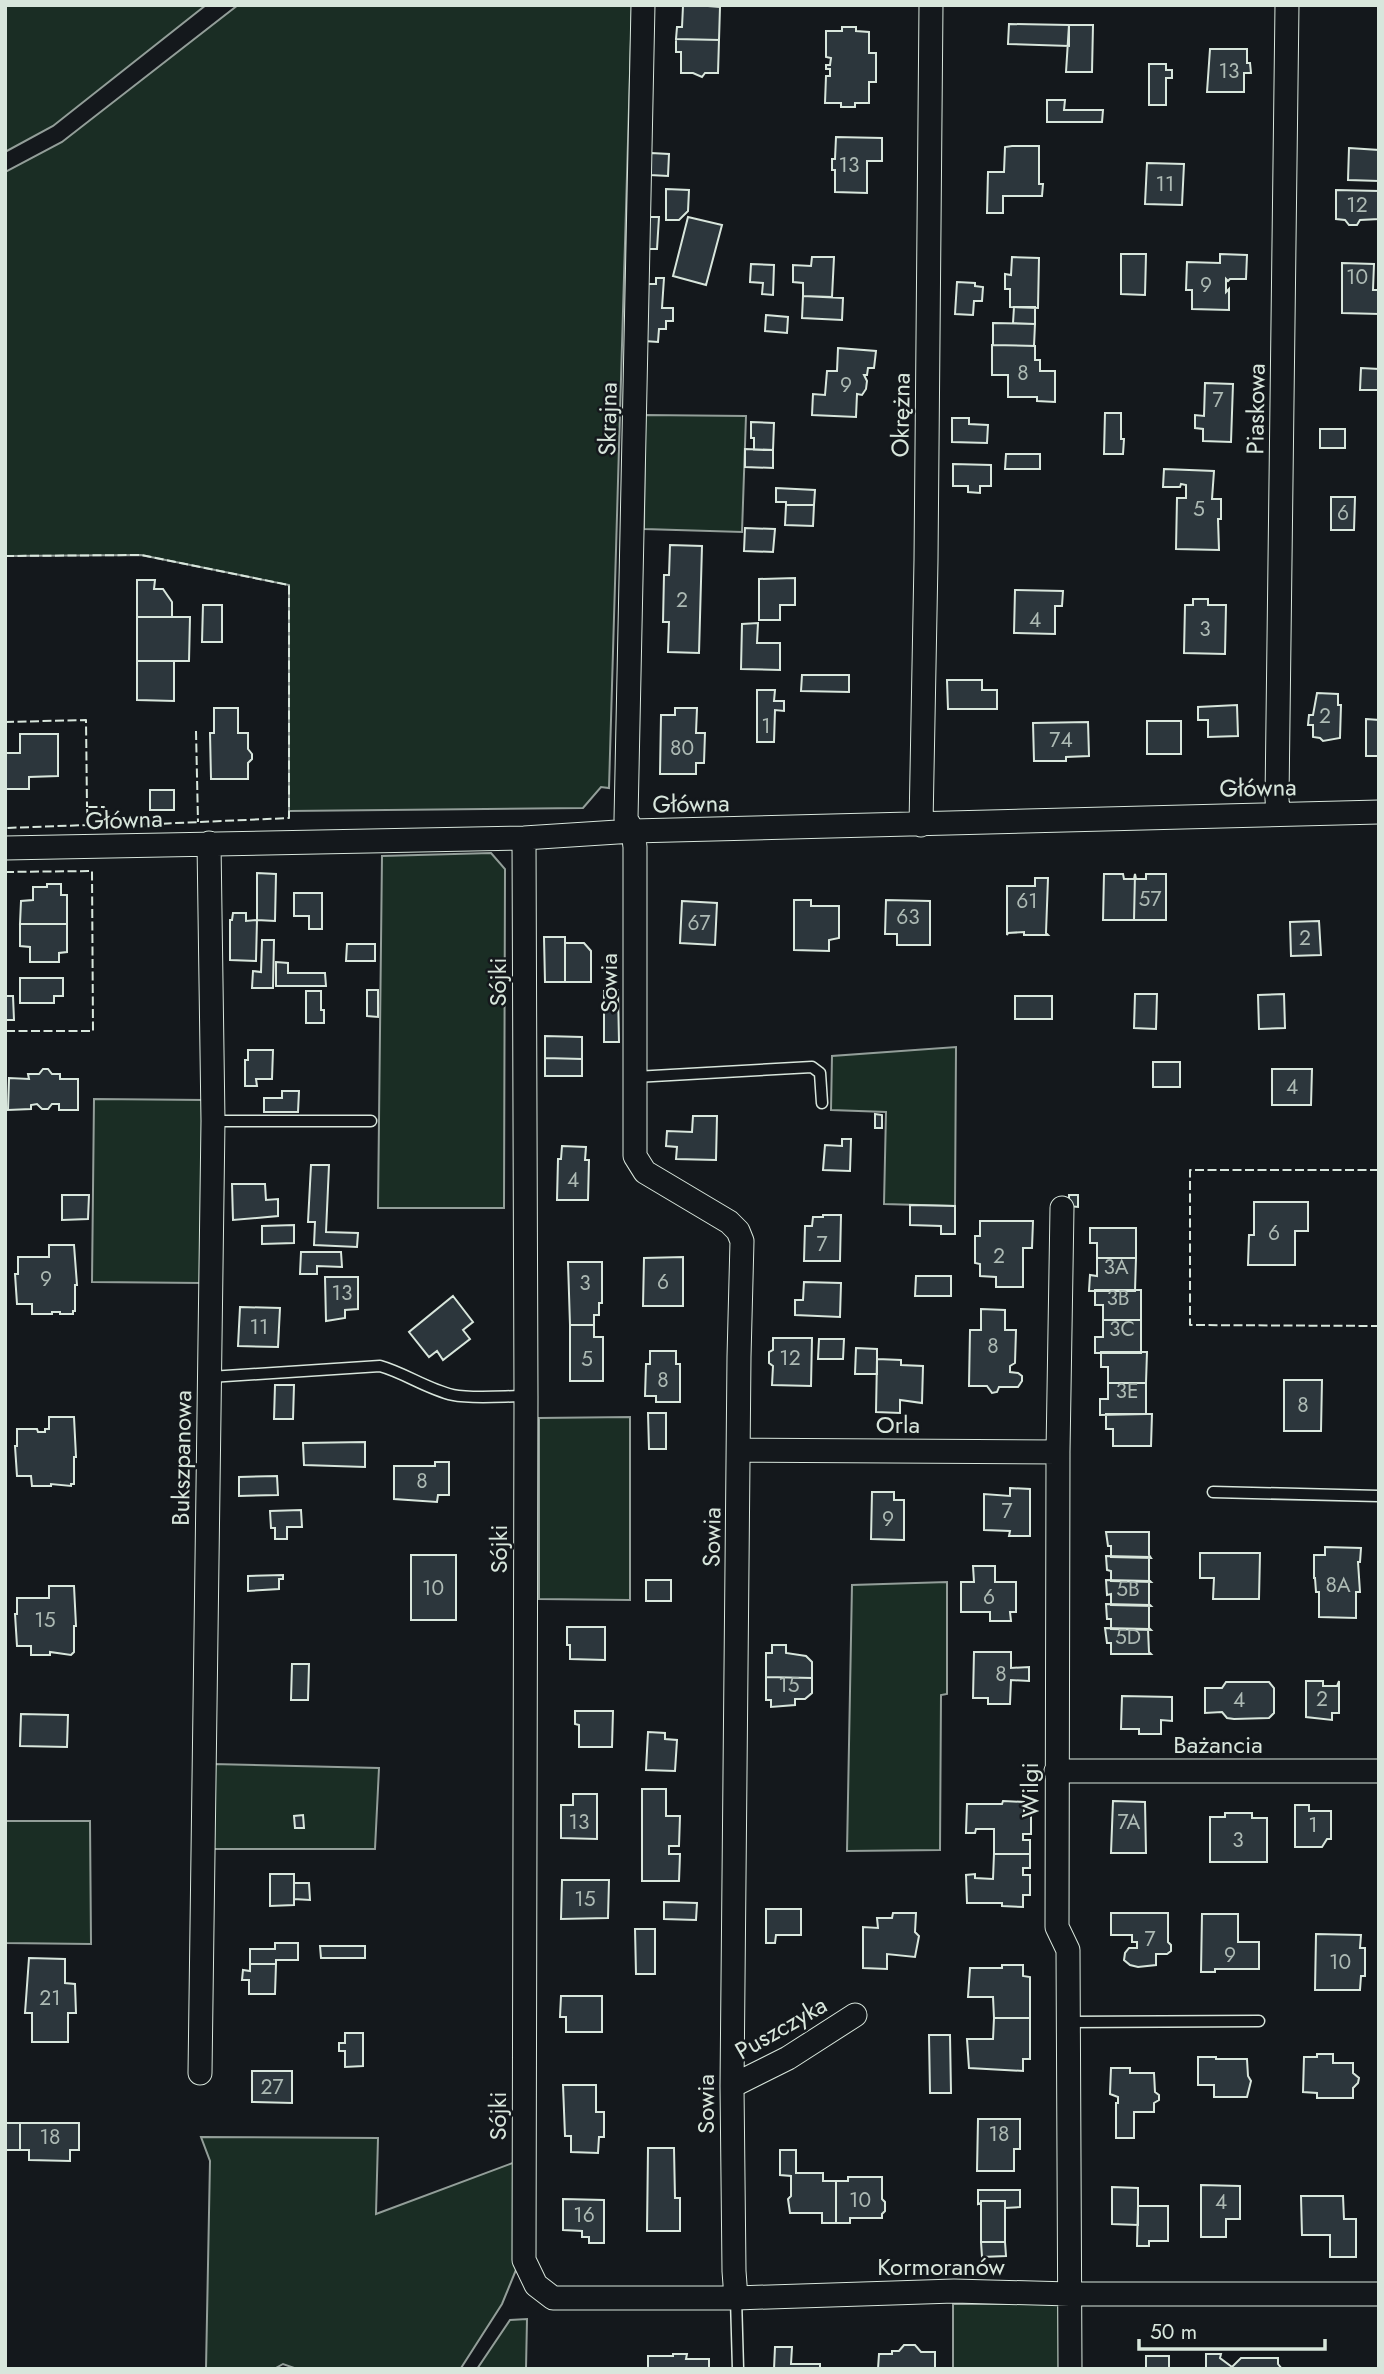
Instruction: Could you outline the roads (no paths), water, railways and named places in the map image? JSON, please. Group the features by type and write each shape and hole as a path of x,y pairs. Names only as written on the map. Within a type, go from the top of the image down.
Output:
{"street":[{"name":"Skrajna","path":"633,831 626,819 643,5"},
{"name":"Okrężna","path":"921,825 931,5"},
{"name":"Piaskowa","path":"1279,813 1277,799 1287,5"},
{"name":"Główna","path":"5,848 524,838 633,831 1379,812"},
{"name":"Sowia","path":"633,831 635,1156 645,1172 729,1222 738,1231 742,1241 732,2086 736,2298"},
{"name":"Sójki","path":"524,838 524,2260"},
{"name":"Bukszpanowa","path":"200,2073 213,1121 209,843"},
{"name":"Wilgi","path":"1062,1208 1058,1452 1057,1927 1068,1950 1070,2369"},
{"name":"Orla","path":"739,1450 1058,1452"},
{"name":"Bażancia","path":"1056,1771 1379,1771"},
{"name":"Puszczyka","path":"732,2086 788,2058 855,2015"},
{"name":"Kormoranów","path":"524,2260 536,2285 553,2298 736,2298 954,2291 1070,2294 1379,2294"}],"lane":[{"path":"635,1077 812,1067 820,1073 822,1103"},
{"path":"213,1121 371,1121"},
{"path":"210,1377 380,1366 399,1371 454,1396 526,1396"},
{"path":"1213,1492 1379,1496"},
{"path":"1067,2022 1259,2021"},
{"path":"736,2298 738,2369"}]}
